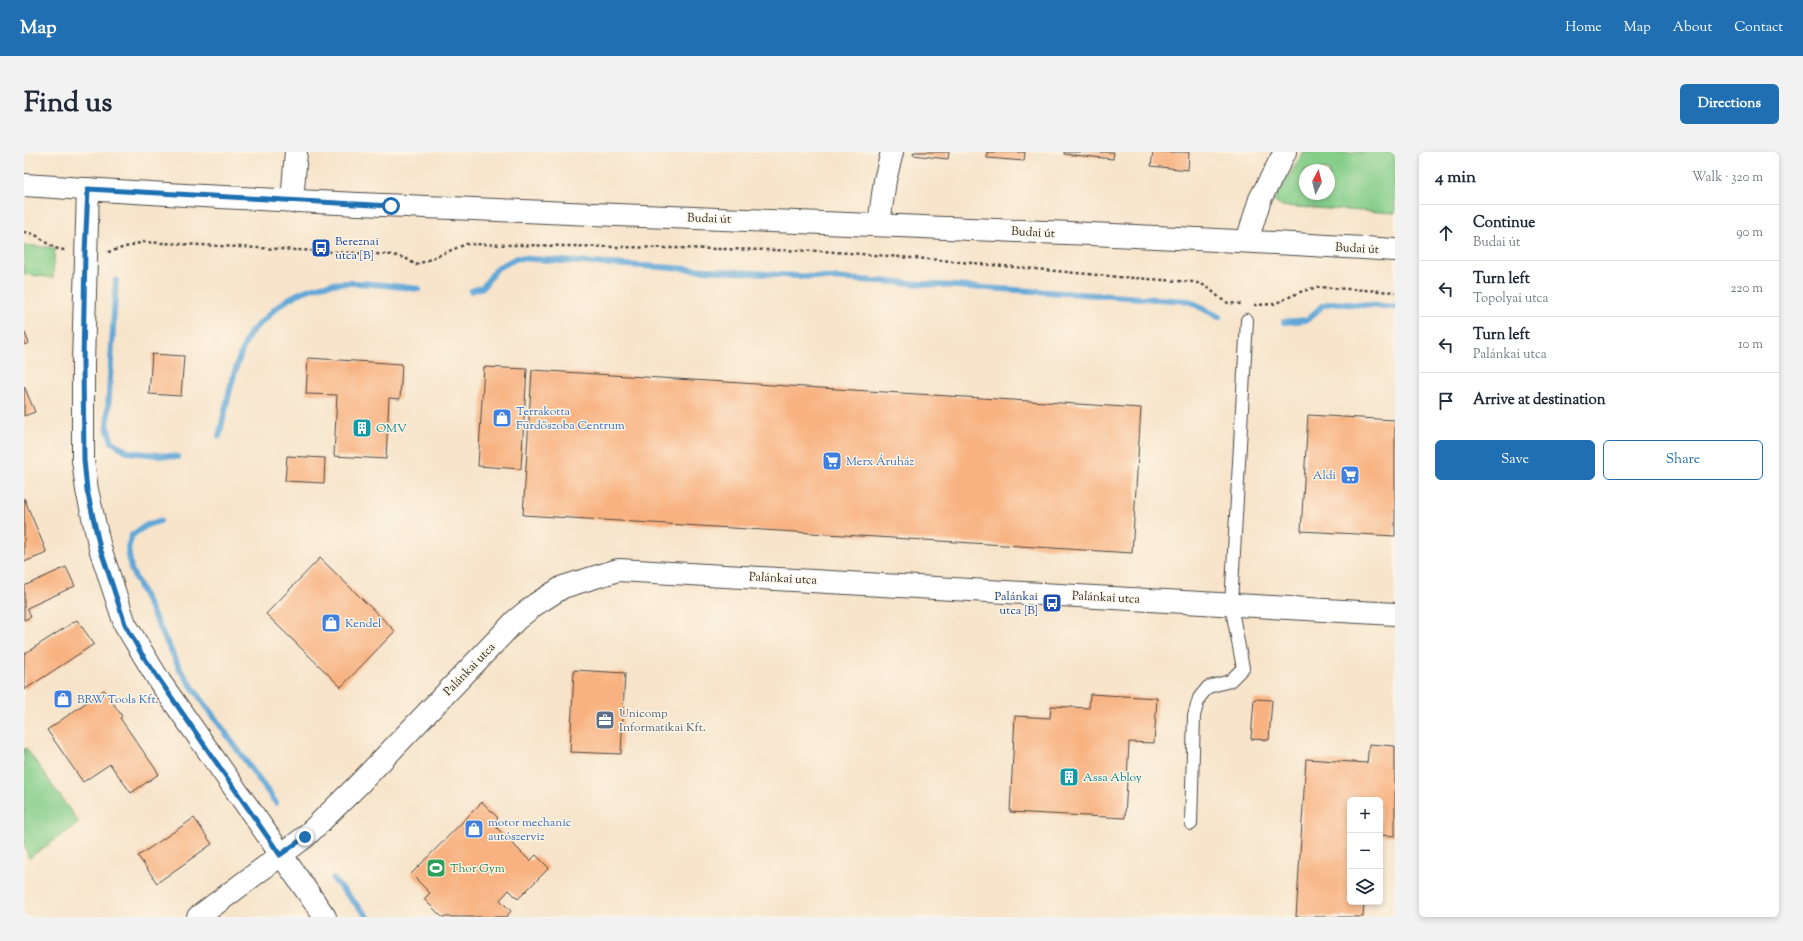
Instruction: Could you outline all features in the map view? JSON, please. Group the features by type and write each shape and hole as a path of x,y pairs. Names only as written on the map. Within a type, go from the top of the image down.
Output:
{"street":[{"path":"292,202 296,152"},
{"path":"879,224 885,180 892,152"},
{"path":"1247,241 1260,199 1285,152"},
{"name":"Budai út","path":"24,185 292,202 879,224 1247,241 1395,250"},
{"path":"88,189 85,252 84,460 87,490 100,548 125,624 141,653 280,855 325,917"},
{"name":"Palánkai utca","path":"198,917 305,837 358,785 516,620 536,604 563,587 618,570 1395,614"}],"lane":[{"path":"1191,824 1194,716 1199,698 1208,687 1230,682 1243,668 1231,605 1247,320"}],"path":[{"path":"24,232 39,236 48,246 54,249 85,252 110,252 143,242 394,255 407,259 416,265 466,244 822,251 1194,282 1206,286 1228,303 1246,304"},
{"path":"1252,304 1274,304 1300,292 1317,287 1395,292"}],"green space":[{"path":"1304,152 1395,152 1395,213 1280,206 1274,200"},
{"path":"24,245 55,248 53,278 24,274"},
{"path":"26,748 79,823 29,858 24,845 24,749"}],"building":[{"path":"914,152 949,152 948,159 913,155"},
{"path":"987,152 1025,152 1024,161 987,158"},
{"path":"1064,152 1114,152 1113,159 1064,154"},
{"path":"1153,152 1189,152 1188,170 1151,166"},
{"path":"24,331 29,343 24,345"},
{"path":"152,354 184,356 181,396 149,394"},
{"name":"OMV","path":"308,358 402,364 400,399 389,398 386,459 334,456 337,395 306,394"},
{"name":"Terrakotta Fürdőszoba Centrum","path":"484,367 527,369 521,469 478,466"},
{"name":"Merx Áruház","path":"532,370 1141,408 1132,553 523,515"},
{"path":"24,386 35,412 24,416"},
{"name":"Aldi","path":"1308,415 1395,420 1395,536 1301,531"},
{"path":"287,456 325,458 324,483 285,481"},
{"path":"24,498 47,553 24,562"},
{"name":"Kendel","path":"320,558 395,631 341,687 266,614"},
{"path":"66,567 75,586 27,608 31,617 24,620 24,586"},
{"path":"77,620 94,644 24,690 24,654"},
{"path":"574,670 625,673 621,754 570,752"},
{"path":"104,690 122,716 120,718 159,774 131,793 110,764 83,782 47,730"},
{"name":"Assa Abloy","path":"1090,694 1157,698 1154,743 1129,742 1125,818 1010,812 1015,716 1050,718 1051,706 1089,708"},
{"path":"1254,699 1272,700 1269,740 1251,739"},
{"path":"1369,744 1395,746 1395,836 1383,835 1383,797 1347,797 1347,905 1364,905 1363,917 1296,917 1306,759 1367,763"},
{"path":"482,802 498,818 493,824 530,861 536,855 549,868 518,899 509,890 500,900 511,911 506,917 442,917 424,899 430,893 411,874"},
{"path":"194,818 212,844 157,883 138,856"}],"waterway":[{"path":"471,291 483,287 497,268 517,258 1189,301 1219,317"},
{"path":"116,280 107,427 112,442 128,452 177,457"},
{"path":"219,436 234,373 248,337 254,329 284,302 301,292 319,286 338,284 378,284 419,289"},
{"path":"1284,322 1307,320 1322,306 1330,303 1395,307"},
{"path":"160,521 147,525 132,535 128,548 131,569 181,671 276,803"},
{"path":"333,879 368,917"}],"place":[{"name":"Bereznai utca [B]","path":"321,248"},
{"name":"Terrakotta Fürdőszoba Centrum","path":"502,418"},
{"name":"OMV","path":"362,428"},
{"name":"Merx Áruház","path":"832,461"},
{"name":"Aldi","path":"1350,475"},
{"name":"Palánkai utca [B]","path":"1052,603"},
{"name":"Kendel","path":"331,623"},
{"name":"BRW Tools Kft.","path":"63,699"},
{"name":"Unicomp Informatikai Kft.","path":"605,720"},
{"name":"Assa Abloy","path":"1069,777"},
{"name":"motor mechanic autószerviz","path":"474,829"},
{"name":"Thor Gym","path":"436,868"}],"route":[{"path":"305,837 280,855 160,682 141,653 125,624 100,548 92,516 87,490 84,460 83,363 88,189 292,202 391,206"}]}
